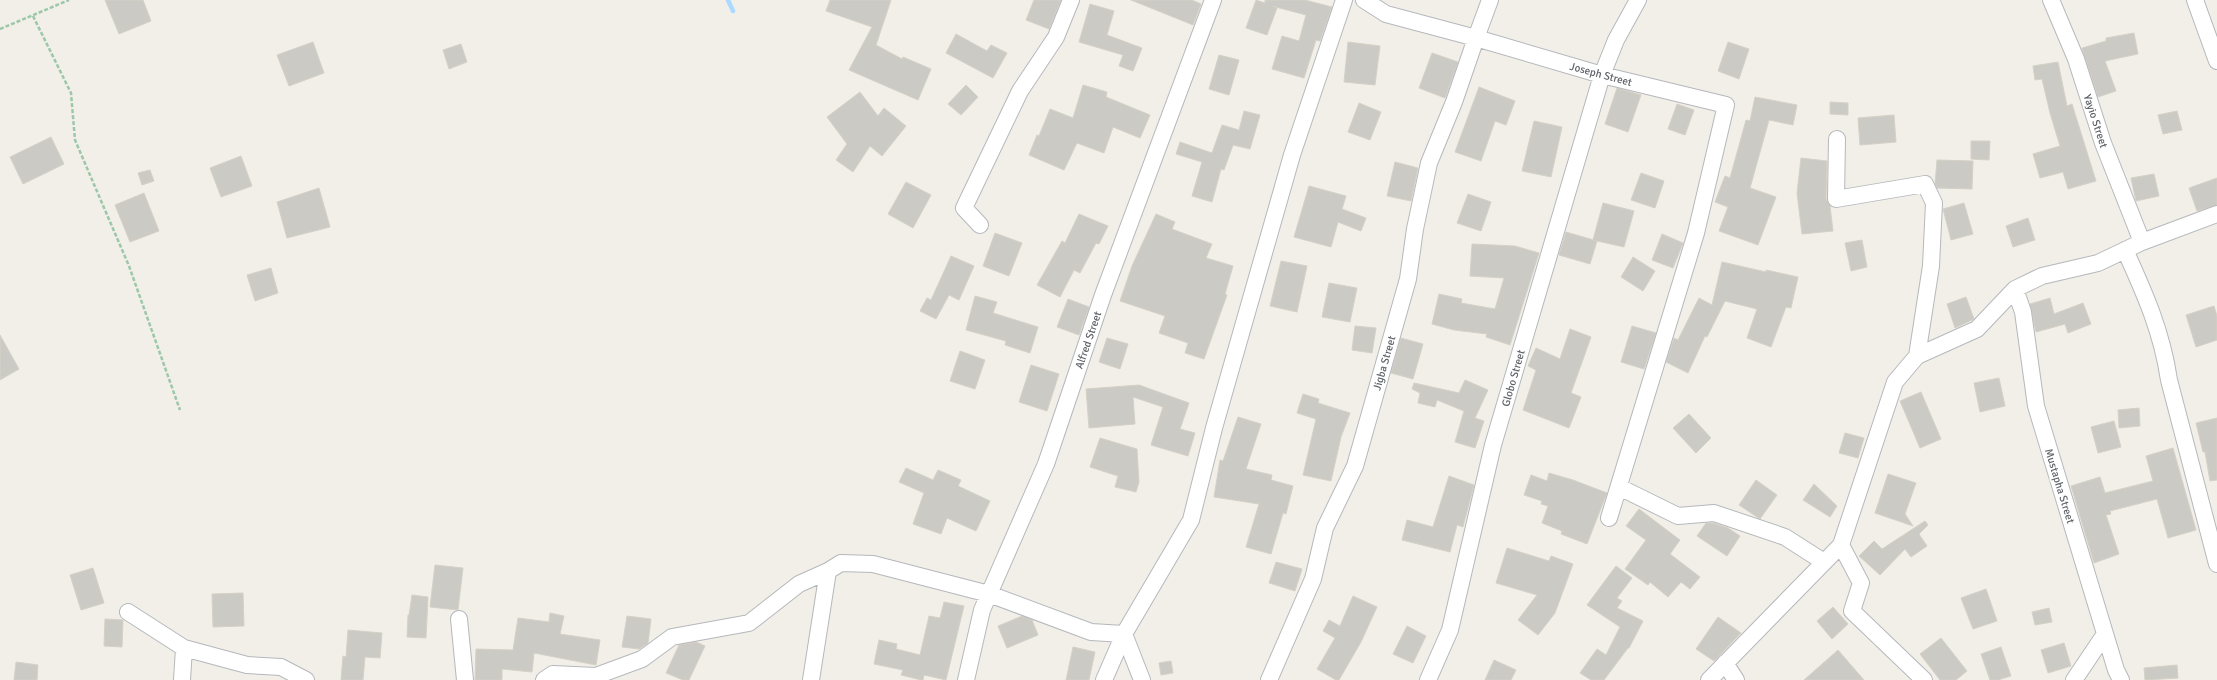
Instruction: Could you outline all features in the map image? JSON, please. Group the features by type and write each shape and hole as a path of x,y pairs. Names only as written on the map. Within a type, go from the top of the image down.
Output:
{"street":[{"path":"980,226 964,208 1020,92 1056,37 1072,0"},
{"name":"Alfred Street","path":"966,680 982,610 1046,464 1103,295 1213,0"},
{"path":"1104,680 1124,634 1191,520 1214,428 1292,155 1344,0"},
{"name":"Joseph Street","path":"1364,0 1386,14 1476,38 1602,75 1726,105 1696,233 1619,487"},
{"name":"Jigba Street","path":"1269,680 1313,579 1325,528 1355,466 1408,279 1415,229 1429,163 1454,102 1490,0"},
{"name":"Globo Street","path":"1428,680 1450,630 1493,445 1602,75 1616,40 1638,0"},
{"name":"Yayio Street","path":"2051,0 2076,59 2103,143 2142,242"},
{"path":"2195,0 2217,61"},
{"path":"1837,139 1836,199 1925,184 1934,203 1931,266 1917,356"},
{"path":"1709,680 1841,545 1895,382 1917,356 1976,329 2015,289 2042,276 2098,263 2142,242 2217,214"},
{"path":"2125,250 2154,317 2164,350 2169,380 2217,564"},
{"name":"Mustapha Street","path":"2015,289 2023,312 2036,406 2105,634 2121,680"},
{"path":"1609,518 1619,487 1678,516 1714,514 1785,537 1824,562"},
{"path":"1841,545 1860,583 1852,611 1924,680"},
{"path":"544,680 553,674 596,676 642,659 672,637 749,623 799,584 828,571 841,563 873,564 989,594 1091,632 1124,634"},
{"path":"811,680 828,571"},
{"path":"128,612 184,648 247,665 281,667 306,680"},
{"path":"459,619 465,680"},
{"path":"1124,634 1142,680"},
{"path":"2074,680 2105,634"},
{"path":"182,680 184,648"},
{"path":"1724,664 1736,680"}],"path":[{"path":"0,29 69,0"},
{"path":"33,16 71,93 75,140 129,266 180,410"}],"building":[{"path":"105,0 143,0 151,21 119,34"},
{"path":"830,0 891,0 876,45 902,59 903,57 931,69 918,100 849,70 872,27 826,11"},
{"path":"1034,0 1061,0 1049,29 1026,20"},
{"path":"1131,0 1192,0 1201,4 1193,25"},
{"path":"1256,0 1265,3 1265,0 1305,0 1332,7 1320,41 1316,40 1304,78 1272,69 1282,36 1299,41 1306,15 1272,6 1277,8 1267,35 1246,28"},
{"path":"1090,4 1114,11 1107,35 1142,48 1133,71 1119,66 1123,55 1079,42"},
{"path":"2134,33 2138,54 2105,61 2116,91 2098,97 2082,48 2106,41 2106,38"},
{"path":"956,34 987,51 991,45 1007,53 993,78 946,53"},
{"path":"313,42 324,73 289,86 277,55"},
{"path":"1348,42 1380,46 1375,85 1344,82"},
{"path":"1728,42 1749,49 1739,79 1718,71"},
{"path":"461,44 467,62 449,69 443,50"},
{"path":"1432,53 1458,62 1445,98 1419,88"},
{"path":"1219,55 1239,60 1229,95 1209,89"},
{"path":"2058,62 2067,106 2072,104 2096,181 2068,189 2063,172 2040,178 2033,154 2060,146 2042,79 2035,80 2033,66"},
{"path":"966,85 978,97 961,115 948,104"},
{"path":"1083,85 1107,92 1106,97 1150,115 1140,138 1113,127 1104,153 1077,143 1064,170 1029,155 1037,135 1039,136 1050,109 1073,118"},
{"path":"1479,87 1515,101 1506,125 1495,121 1481,161 1455,152"},
{"path":"1617,88 1641,95 1628,132 1605,124"},
{"path":"860,92 878,116 884,108 906,126 882,156 870,146 853,172 836,160 847,144 827,117"},
{"path":"1755,97 1797,105 1793,125 1769,120 1750,188 1776,197 1758,245 1719,231 1728,207 1715,202 1725,176 1730,178 1746,120 1750,121"},
{"path":"1830,102 1848,103 1848,115 1830,114"},
{"path":"1359,103 1381,112 1370,140 1348,132"},
{"path":"1677,104 1694,110 1685,135 1668,129"},
{"path":"1244,111 1260,115 1250,149 1233,145 1224,170 1221,169 1212,202 1192,196 1202,162 1176,154 1180,142 1212,153 1222,125 1239,130"},
{"path":"2177,111 2182,130 2163,134 2158,115"},
{"path":"1894,115 1896,142 1860,145 1858,118"},
{"path":"1534,121 1562,127 1551,177 1522,171"},
{"path":"51,137 64,164 23,184 10,157"},
{"path":"1971,141 1990,141 1989,160 1971,159"},
{"path":"241,156 252,186 221,197 210,168"},
{"path":"1801,158 1827,161 1826,199 1830,206 1833,231 1802,234 1797,193"},
{"path":"1937,160 1973,161 1972,189 1937,188 1935,184"},
{"path":"1395,162 1418,168 1411,201 1387,196"},
{"path":"150,170 154,181 142,185 138,173"},
{"path":"1641,173 1664,181 1655,208 1631,200"},
{"path":"2154,174 2159,196 2136,201 2131,178"},
{"path":"2217,178 2217,205 2197,211 2189,188"},
{"path":"906,182 931,195 913,228 888,214"},
{"path":"1309,186 1346,196 1342,209 1366,218 1361,231 1338,222 1331,247 1294,237"},
{"path":"319,188 330,227 287,238 277,202"},
{"path":"144,193 159,231 130,242 115,205"},
{"path":"1468,194 1491,202 1481,231 1457,223"},
{"path":"1603,203 1634,211 1624,247 1593,240"},
{"path":"1964,203 1973,234 1951,240 1943,209"},
{"path":"1079,214 1108,226 1099,244 1096,243 1080,273 1074,270 1060,297 1037,285 1062,241 1065,243"},
{"path":"1156,214 1175,222 1172,229 1212,244 1206,258 1233,266 1225,294 1227,295 1204,359 1185,353 1188,343 1159,333 1165,316 1120,301 1132,266"},
{"path":"2028,218 2035,240 2013,247 2006,226"},
{"path":"1566,232 1597,241 1590,264 1559,255"},
{"path":"995,233 1022,243 1009,276 983,266"},
{"path":"1662,234 1683,243 1673,268 1652,260"},
{"path":"1862,240 1867,267 1851,271 1845,243"},
{"path":"1472,244 1515,246 1539,253 1510,345 1486,337 1487,334 1454,330 1432,324 1439,294 1462,299 1461,303 1495,309 1504,278 1470,276"},
{"path":"951,256 974,266 959,300 949,295 936,319 920,311 927,298 931,300"},
{"path":"1633,257 1655,271 1643,291 1621,277"},
{"path":"1281,261 1307,266 1297,312 1270,306"},
{"path":"1722,262 1766,272 1766,270 1798,277 1791,308 1786,307 1771,347 1747,338 1757,309 1725,301 1707,337 1705,336 1688,373 1666,362 1674,338 1678,340 1699,298 1712,305"},
{"path":"271,268 278,293 255,301 247,275"},
{"path":"1329,283 1357,288 1350,322 1322,317"},
{"path":"975,296 997,302 993,313 1038,327 1030,353 1005,345 1006,341 966,330"},
{"path":"1966,297 1974,319 1955,328 1947,304"},
{"path":"2050,298 2054,314 2083,303 2091,324 2068,333 2065,324 2036,332 2030,304"},
{"path":"1068,299 1089,307 1079,335 1057,327"},
{"path":"2214,306 2217,316 2217,340 2196,347 2186,315"},
{"path":"1355,326 1376,328 1372,353 1352,350"},
{"path":"1632,326 1656,333 1644,369 1621,362"},
{"path":"1570,329 1591,337 1571,393 1581,397 1569,428 1523,410 1536,370 1528,366 1536,348 1560,359"},
{"path":"0,335 19,369 0,380"},
{"path":"1107,338 1128,344 1120,369 1099,362"},
{"path":"1401,338 1423,344 1413,379 1391,373"},
{"path":"960,351 985,360 975,389 950,381"},
{"path":"1031,365 1059,374 1047,411 1019,402"},
{"path":"1999,378 2005,406 1980,412 1974,383"},
{"path":"1465,380 1488,390 1475,418 1484,421 1475,448 1455,442 1464,411 1437,400 1435,407 1418,403 1420,393 1412,389 1414,383 1459,393"},
{"path":"1139,385 1189,403 1180,429 1195,433 1188,456 1151,445 1163,407 1133,397 1135,424 1089,428 1086,389"},
{"path":"1921,392 1941,439 1920,448 1900,401"},
{"path":"1303,394 1319,399 1318,403 1350,413 1341,437 1331,481 1303,475 1316,419 1297,413"},
{"path":"2139,408 2140,426 2119,428 2118,410"},
{"path":"1689,414 1711,438 1696,453 1673,428"},
{"path":"1238,417 1261,424 1246,469 1272,475 1271,480 1293,486 1286,514 1283,513 1271,554 1246,547 1259,504 1214,497 1220,460 1223,461"},
{"path":"2217,418 2217,480 2210,481 2205,452 2203,452 2196,423"},
{"path":"2114,421 2121,447 2098,453 2091,427"},
{"path":"1845,433 1864,438 1858,458 1839,453"},
{"path":"1100,438 1137,449 1139,482 1136,492 1115,487 1118,476 1090,467"},
{"path":"2173,448 2196,530 2168,538 2157,499 2110,511 2111,514 2106,515 2119,554 2094,563 2071,486 2100,477 2105,493 2153,481 2146,456"},
{"path":"906,468 933,480 938,470 961,480 958,486 990,501 976,531 947,518 941,534 913,524 924,493 899,482"},
{"path":"1549,473 1573,480 1607,493 1587,544 1561,534 1562,531 1542,523 1548,506 1541,504 1542,501 1524,495 1531,475 1547,481"},
{"path":"1888,474 1916,483 1905,514 1913,526 1875,513"},
{"path":"1449,476 1474,485 1463,527 1457,525 1450,552 1402,540 1407,520 1433,527"},
{"path":"1756,480 1777,495 1760,519 1739,505"},
{"path":"1814,484 1837,506 1830,517 1803,500"},
{"path":"1639,509 1680,540 1670,554 1700,577 1690,589 1681,582 1668,597 1650,582 1648,585 1625,569 1646,540 1626,526"},
{"path":"1925,521 1928,525 1919,534 1927,546 1911,557 1905,549 1880,575 1859,556 1874,541 1882,549"},
{"path":"1706,523 1713,523 1728,528 1740,536 1727,556 1697,536"},
{"path":"1507,548 1549,561 1551,556 1573,564 1555,613 1538,635 1518,620 1537,595 1496,583"},
{"path":"1276,562 1302,569 1295,591 1269,583"},
{"path":"435,565 463,568 458,610 430,607"},
{"path":"1616,566 1632,578 1617,598 1622,601 1617,608 1643,621 1629,648 1604,680 1591,680 1580,673 1597,649 1606,655 1620,627 1587,605"},
{"path":"93,568 104,603 81,610 70,575"},
{"path":"1986,589 1997,621 1973,629 1961,598"},
{"path":"243,593 244,626 213,627 212,594"},
{"path":"412,595 428,597 426,638 407,637 408,615"},
{"path":"1353,596 1377,607 1361,642 1339,680 1336,680 1317,669 1335,638 1323,631 1329,620 1340,626"},
{"path":"944,602 964,606 946,680 924,675 923,680 921,680 901,675 903,670 874,664 879,640 897,644 896,649 920,655 929,616 940,618"},
{"path":"1833,607 1848,624 1832,639 1817,621"},
{"path":"2049,608 2052,622 2035,625 2032,612"},
{"path":"550,613 564,616 560,634 600,640 596,665 534,653 532,672 502,669 502,680 475,680 476,649 513,650 518,618 549,622"},
{"path":"627,616 651,619 648,643 639,649 622,647"},
{"path":"1022,616 1032,620 1038,635 1007,648 998,626"},
{"path":"1718,617 1741,633 1714,661 1696,649"},
{"path":"105,619 123,620 122,647 104,646"},
{"path":"1407,626 1426,636 1413,663 1393,654"},
{"path":"348,630 382,633 380,658 365,657 363,680 341,680 343,656 346,657"},
{"path":"1941,638 1967,671 1956,680 1940,680 1920,654"},
{"path":"696,642 705,646 689,680 683,680 666,673 679,645"},
{"path":"2064,643 2071,666 2048,673 2041,650"},
{"path":"1073,647 1095,652 1089,680 1066,680"},
{"path":"2001,647 2011,676 1998,680 1990,680 1981,654"},
{"path":"1838,650 1864,680 1804,680"},
{"path":"1494,660 1516,670 1511,680 1485,680"},
{"path":"1171,661 1173,673 1161,675 1159,663"},
{"path":"16,662 38,665 37,680 14,680"},
{"path":"2177,665 2178,678 2145,680 2144,668"}],"waterway":[{"path":"728,0 733,11"}]}
